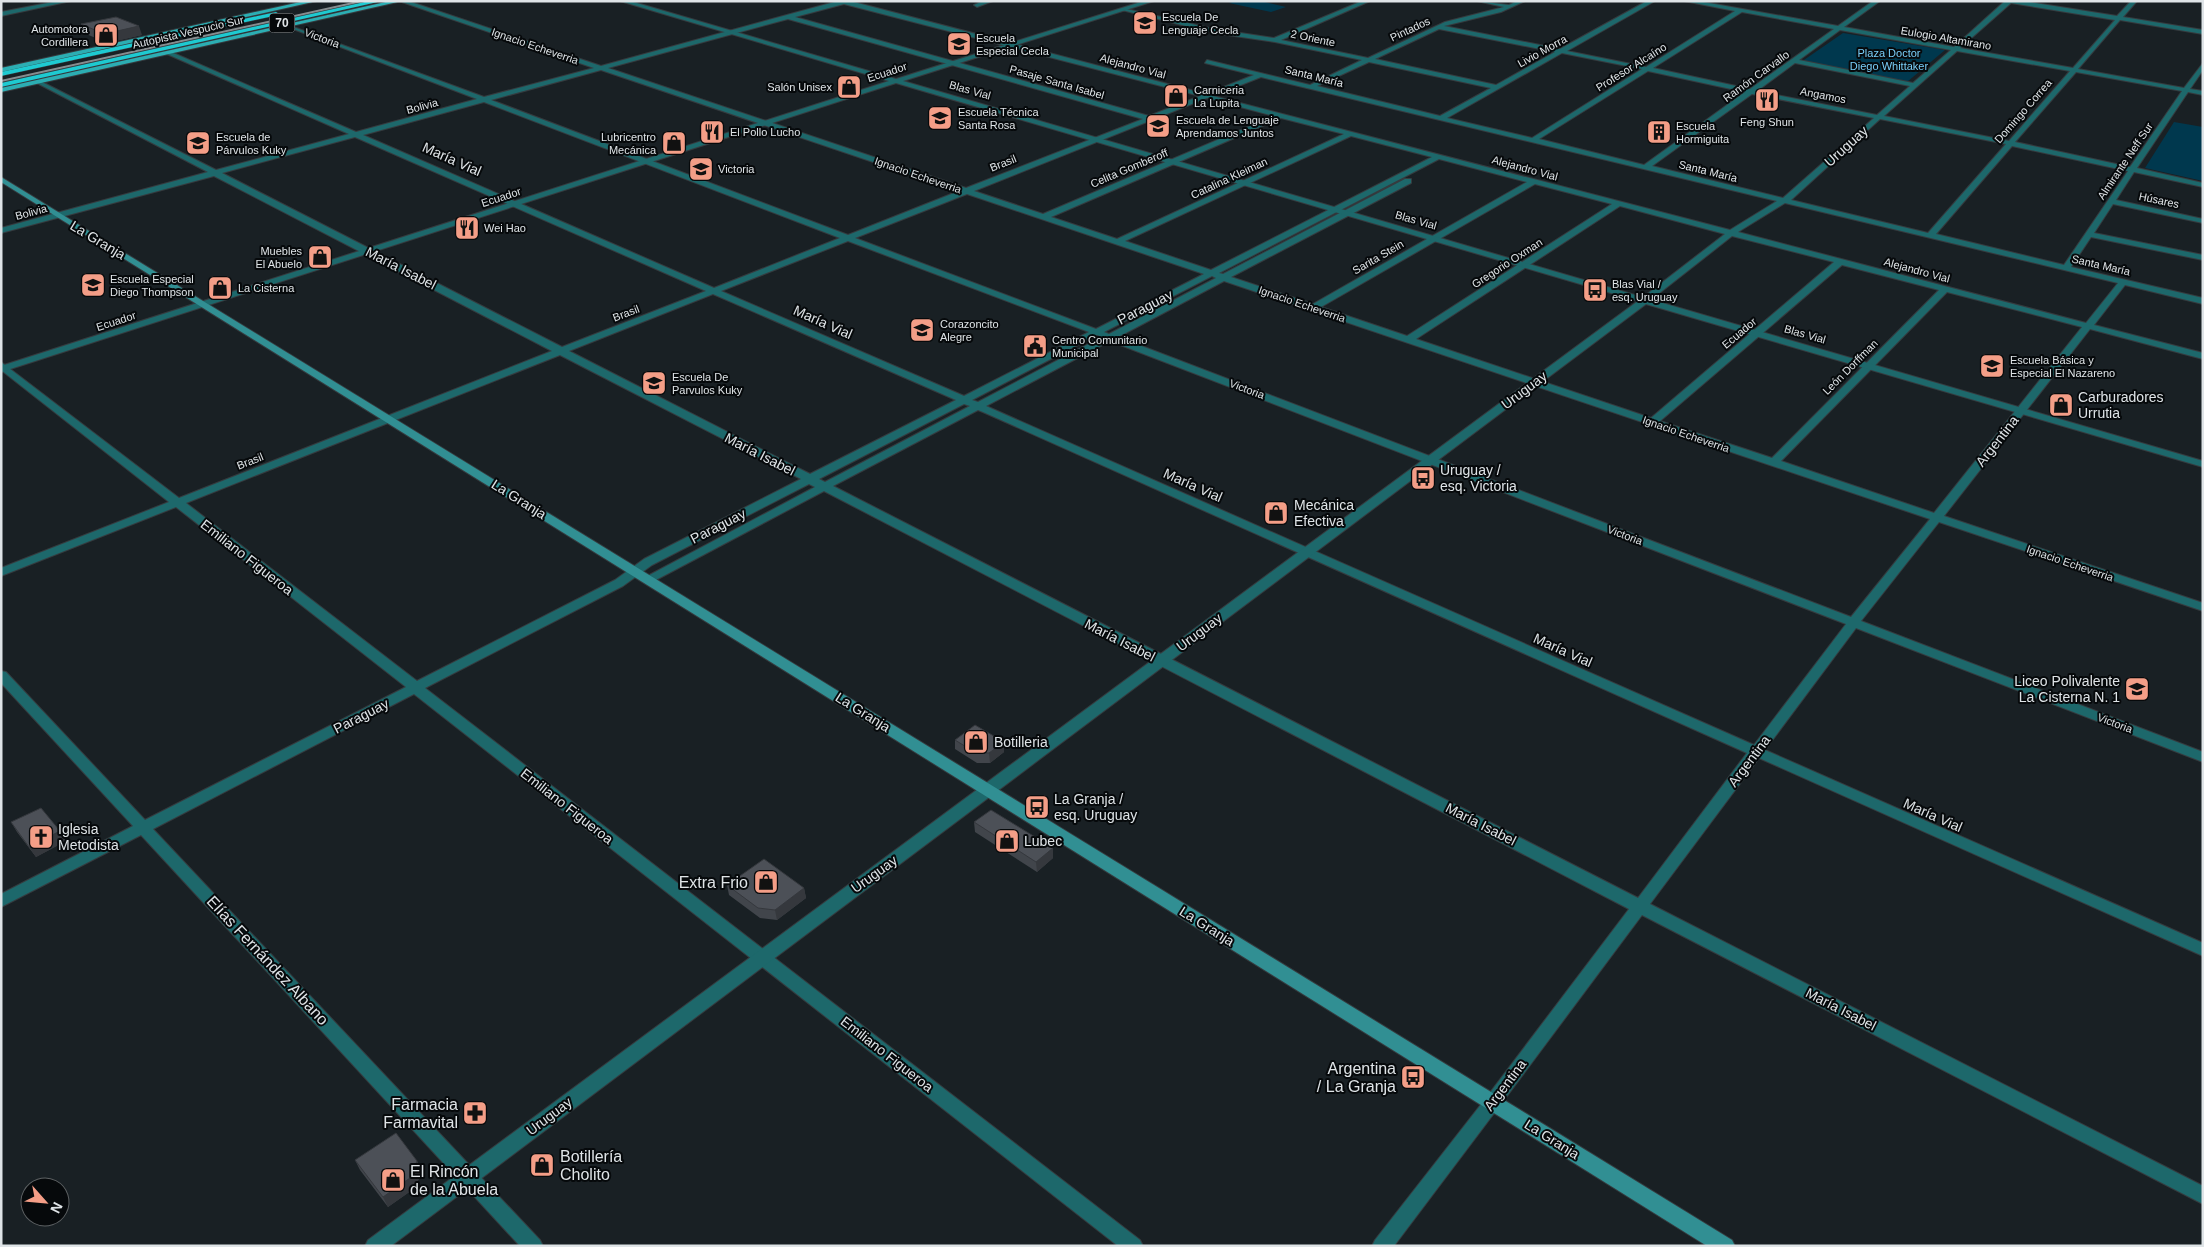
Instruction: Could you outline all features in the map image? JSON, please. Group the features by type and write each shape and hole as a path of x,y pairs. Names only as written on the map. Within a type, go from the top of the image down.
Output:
{"highway":[{"name":"Autopista Vespucio Sur","path":"1,85 380,1"},
{"name":"Autopista Vespucio Sur","path":"1,74 322,3"}],"main road":[{"path":"1,70 314,1"},
{"path":"1,90 400,1"},
{"name":"La Granja","path":"1,179 1725,1246"}],"street":[{"path":"44,1 51,4"},
{"path":"1,14 68,1"},
{"name":"Ignacio Echeverria","path":"400,1 2203,607"},
{"name":"Blas Vial","path":"623,1 2203,464"},
{"path":"977,5 990,1"},
{"name":"Ecuador","path":"3,367 517,204 1125,6 1151,1"},
{"path":"1275,40 1367,1"},
{"path":"1480,1 1510,7"},
{"name":"Pintados","path":"1311,87 1438,27 1456,20 1510,7 1522,1"},
{"name":"Livio Morra","path":"1441,118 1652,1"},
{"name":"Eulogio Altamirano","path":"1687,1 2203,93"},
{"name":"Ramón Carvallo","path":"1646,167 1877,1"},
{"path":"2010,1 2203,32"},
{"name":"Uruguay","path":"375,1246 1645,300 1731,233 1784,201 2010,1"},
{"name":"Domingo Correa","path":"1930,236 2134,1"},
{"name":"Bolivia","path":"1,231 844,2"},
{"name":"Alejandro Vial","path":"844,2 2203,356"},
{"name":"2 Oriente","path":"1125,6 1214,31 1275,40 1497,87"},
{"name":"Profesor Alcaíno","path":"1532,140 1740,11"},
{"name":"Pasaje Santa Isabel","path":"788,17 1148,118"},
{"name":"Victoria","path":"290,26 1431,459 2203,757"},
{"name":"Angamos","path":"1438,27 1648,68 1751,92 2203,185"},
{"name":"María Vial","path":"169,52 978,406 2203,950"},
{"path":"1794,61 1915,85"},
{"name":"Santa María","path":"1208,62 2203,301"},
{"name":"Almirante Neff Sur","path":"2066,268 2203,65"},
{"name":"Brasil","path":"1,572 964,190 1260,75"},
{"name":"María Isabel","path":"38,82 2203,1196"},
{"name":"Celita Gomberoff","path":"1043,217 1280,116"},
{"name":"Catalina Kleiman","path":"1117,242 1350,134"},
{"name":"Paraguay","path":"1,901 619,583 648,562 1333,209 1438,157"},
{"name":"Paraguay","path":"648,579 1449,160"},
{"name":"Sarita Stein","path":"1313,308 1533,182"},
{"name":"Húsares","path":"2111,201 2203,221"},
{"name":"Gregorio Oxman","path":"1408,340 1618,204"},
{"path":"2089,234 2203,258"},
{"name":"Ecuador","path":"1652,422 1840,262"},
{"name":"Argentina","path":"1382,1246 1853,623 2123,282"},
{"name":"León Dorffman","path":"1773,463 1945,289"},
{"name":"Emiliano Figueroa","path":"3,367 1133,1246"},
{"name":"Elías Fernández Albano","path":"1,675 533,1246"}],"green space":[{"path":"1235,1 1261,1 1286,7 1271,12 1229,3"},
{"name":"Plaza Doctor Diego Whittaker","path":"1843,33 1945,50 1907,82 1801,62"},
{"path":"2174,122 2203,127 2203,181 2145,168"}],"building":[{"path":"116,17 139,26 104,34 81,24"},
{"path":"975,725 1004,742 989,753 976,753 955,740"},
{"path":"41,808 60,831 29,847 11,822"},
{"path":"991,810 1053,848 1036,862 974,822"},
{"name":"Extra Frio","path":"764,859 804,888 775,910 758,908 727,885"},
{"name":"El Rincón de la Abuela","path":"396,1133 417,1161 410,1178 383,1197 355,1160"}],"railway":[{"path":"1,81 362,1"}],"place":[{"name":"Escuela De Lenguaje Cecla","path":"1145,23"},
{"name":"Automotora Cordillera","path":"106,35"},
{"name":"Escuela Especial Cecla","path":"959,44"},
{"name":"Salón Unisex","path":"849,87"},
{"name":"Carniceria La Lupita","path":"1176,96"},
{"name":"Feng Shun","path":"1767,100"},
{"name":"Escuela Técnica Santa Rosa","path":"940,118"},
{"name":"Escuela de Lenguaje Aprendamos Juntos","path":"1158,126"},
{"name":"El Pollo Lucho","path":"712,132"},
{"name":"Escuela Hormiguita","path":"1659,132"},
{"name":"Escuela de Párvulos Kuky","path":"198,143"},
{"name":"Lubricentro Mecánica","path":"674,143"},
{"name":"Victoria","path":"701,169"},
{"name":"Wei Hao","path":"467,228"},
{"name":"Muebles El Abuelo","path":"320,257"},
{"name":"Escuela Especial Diego Thompson","path":"93,285"},
{"name":"La Cisterna","path":"220,288"},
{"name":"Blas Vial / esq. Uruguay","path":"1595,290"},
{"name":"Corazoncito Alegre","path":"922,330"},
{"name":"Centro Comunitario Municipal","path":"1035,346"},
{"name":"Escuela Básica y Especial El Nazareno","path":"1992,366"},
{"name":"Escuela De Parvulos Kuky","path":"654,383"},
{"name":"Carburadores Urrutia","path":"2061,405"},
{"name":"Uruguay / esq. Victoria","path":"1423,478"},
{"name":"Mecánica Efectiva","path":"1276,513"},
{"name":"Liceo Polivalente La Cisterna N. 1","path":"2137,689"},
{"name":"Botilleria","path":"976,742"},
{"name":"La Granja / esq. Uruguay","path":"1037,807"},
{"name":"Iglesia Metodista","path":"41,837"},
{"name":"Lubec","path":"1007,841"},
{"name":"Extra Frio","path":"766,882"},
{"name":"Argentina / La Granja","path":"1413,1077"},
{"name":"Farmacia Farmavital","path":"475,1113"},
{"name":"Botillería Cholito","path":"542,1165"},
{"name":"El Rincón de la Abuela","path":"393,1180"}]}
